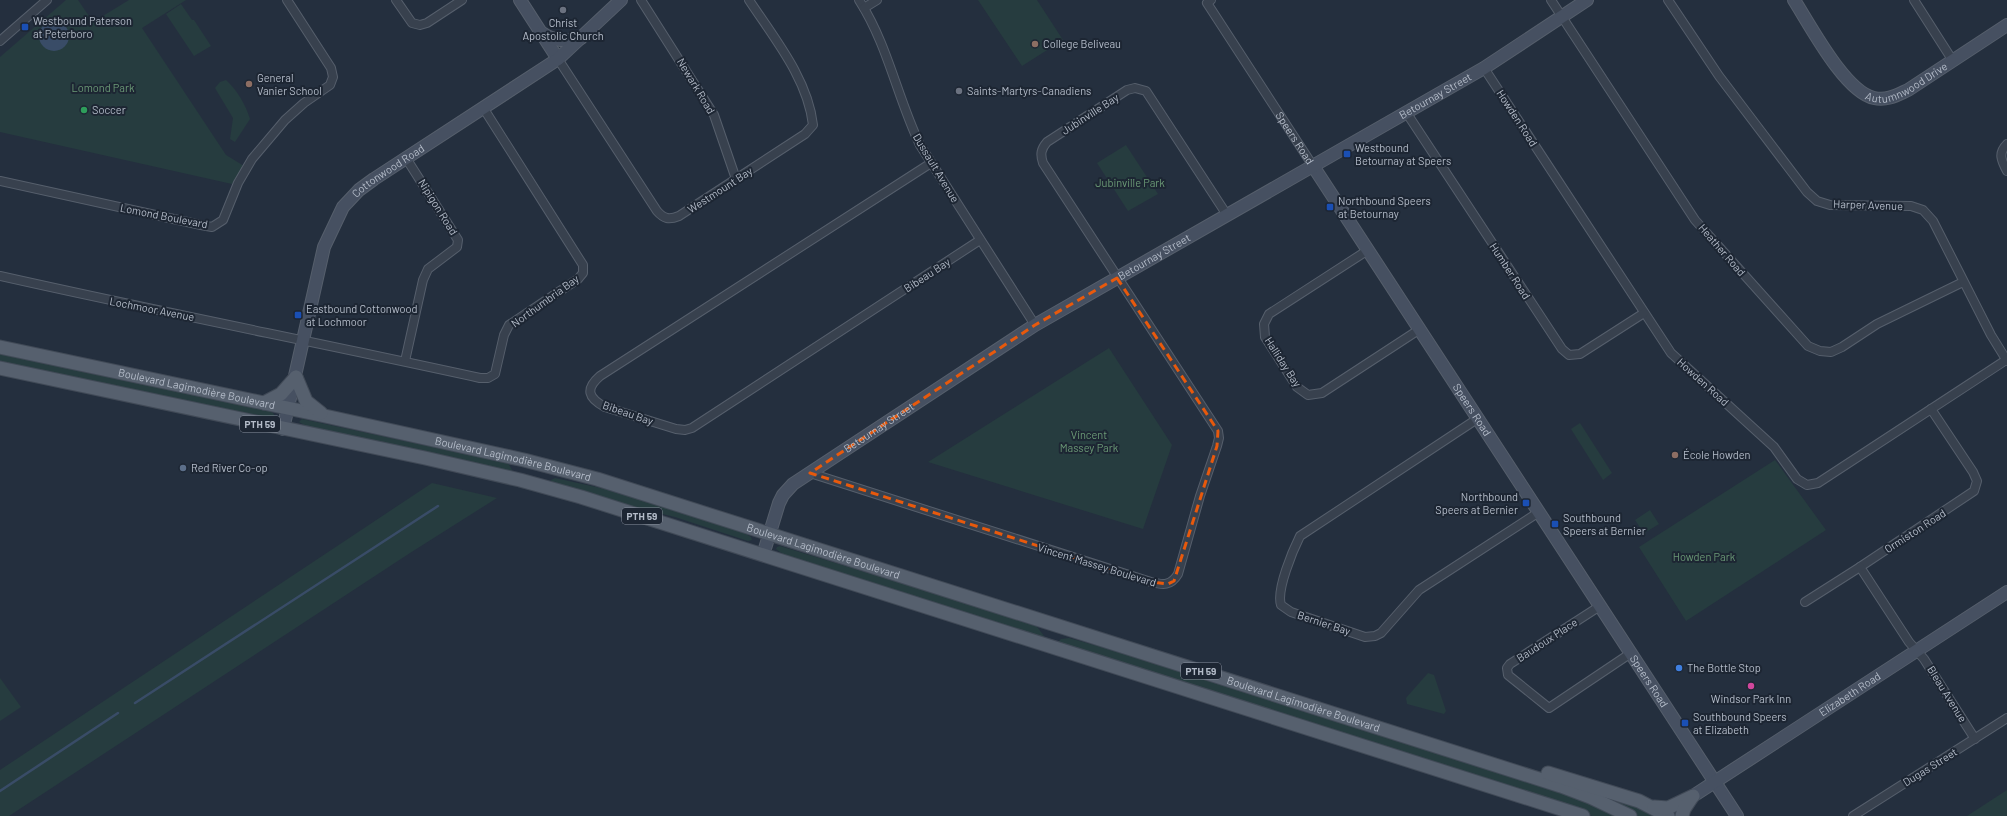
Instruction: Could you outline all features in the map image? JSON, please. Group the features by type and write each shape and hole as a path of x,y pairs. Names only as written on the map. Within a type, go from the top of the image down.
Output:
{"main road":[{"name":"Boulevard Lagimodière Boulevard","path":"0,347 325,416 597,479 1488,763 1590,797 1630,816"},
{"name":"Boulevard Lagimodière Boulevard","path":"0,368 520,480 631,512 1583,816"},
{"path":"264,403 281,394 296,377 306,401 325,416"},
{"path":"1047,644 1053,624"},
{"path":"1488,763 1525,767 1639,801 1668,816"},
{"path":"1652,807 1665,809 1693,796"},
{"path":"1682,816 1684,809 1693,796"}],"street":[{"path":"0,40 47,0"},
{"name":"Lomond Boulevard","path":"0,182 201,225 217,225 223,220 238,183 256,153 285,120 304,103 330,85 333,77 331,68 287,0"},
{"path":"396,0 412,23 420,25 427,23 462,0"},
{"path":"520,0 558,59"},
{"name":"Cottonwood Road","path":"283,429 296,377 324,246 343,207 359,190 558,59 621,0"},
{"name":"Newark Road","path":"641,0 714,115 736,179"},
{"name":"Westmount Bay","path":"558,59 663,218 671,219 679,216 805,134 813,125 812,115 801,83 749,0"},
{"name":"Dussault Avenue","path":"858,0 864,8 883,47 910,125 931,163 1035,325"},
{"path":"864,8 877,0"},
{"name":"Heather Road","path":"1551,0 1702,229 1808,346 1820,351 1831,352 1842,347 1876,324 1963,282"},
{"name":"Betournay Street","path":"763,555 782,495 793,484 1035,325 1484,68 1587,0"},
{"name":"Harper Avenue","path":"1668,0 1719,76 1807,192 1817,201 1830,205 1911,206 1923,210 1933,221 1991,335 2007,360"},
{"name":"Autumnwood Drive","path":"1794,0 1844,77 1859,91 1873,98 1891,98 1908,90 2007,26"},
{"path":"1914,0 1953,61"},
{"name":"Speers Road","path":"1209,2 1477,419 1737,816"},
{"path":"541,32 554,39 561,40 581,38"},
{"name":"Howden Road","path":"1484,68 1671,353 1774,447 1796,478 1807,485 1818,483 2007,360"},
{"name":"Jubinville Bay","path":"1117,278 1040,156 1042,148 1047,142 1127,90 1135,88 1146,91 1227,215"},
{"name":"Northumbria Bay","path":"304,340 480,378 488,378 495,374 504,335 509,326 578,279 583,273 581,260 484,109"},
{"name":"Humber Road","path":"1406,112 1562,349 1569,355 1580,354 1644,313"},
{"path":"2007,144 2001,150 2001,157 2007,171"},
{"name":"Nipigon Road","path":"405,361 423,280 428,269 433,264 457,247 458,240 406,158"},
{"name":"Bibeau Bay","path":"931,163 600,376 593,382 590,388 591,396 596,402 605,407 676,429 685,430 692,428 980,240"},
{"name":"Halliday Bay","path":"1368,250 1269,314 1264,324 1265,337 1297,387 1308,396 1322,393 1420,329"},
{"name":"Lochmoor Avenue","path":"0,276 136,306 304,340"},
{"name":"Vincent Massey Boulevard","path":"810,473 1151,582 1168,584 1174,581 1178,574 1200,496 1217,446 1219,438 1218,431 1117,278"},
{"name":"Ormiston Road","path":"1805,602 1974,491 1977,482 1973,472 1931,409"},
{"name":"Bernier Bay","path":"1477,419 1300,536 1280,593 1281,605 1291,612 1365,637 1375,636 1381,633 1419,590 1539,512"},
{"path":"1860,567 1909,642 1917,651"},
{"name":"Elizabeth Road","path":"1693,796 2007,592"},
{"name":"Baudoux Place","path":"1600,606 1510,664 1507,668 1508,675 1549,708 1631,653"},
{"name":"Bleau Avenue","path":"1917,651 1975,739"},
{"name":"Dugas Street","path":"1853,816 2007,718"}],"highlighted area":[{"path":"1117,278 1218,431 1217,446 1174,581 1168,584 1151,582 810,473 1035,325"}],"green space":[{"name":"Lomond Park","path":"66,0 78,0 93,22 129,0 186,0 142,28 226,155 244,166 232,184 0,132 0,57"},
{"path":"978,0 1037,0 1063,40 1022,66"},
{"path":"181,4 192,20 194,20 211,46 194,56 166,14"},
{"path":"226,80 241,98 250,119 235,142 230,139 233,118 215,88 220,82"},
{"name":"Jubinville Park","path":"1126,145 1158,194 1128,211 1097,163"},
{"name":"Vincent Massey Park","path":"1109,348 1172,445 1143,529 928,462"},
{"path":"0,352 265,408 275,416 273,418 0,364"},
{"path":"302,419 508,463 512,470 511,472 311,429 299,422"},
{"path":"1580,423 1612,473 1603,480 1571,429"},
{"name":"Howden Park","path":"1775,460 1826,530 1686,621 1639,547"},
{"path":"555,478 619,492 738,529 751,537 752,540 748,541 675,517 628,506 551,484 551,480"},
{"path":"432,483 497,498 410,553 9,816 0,816 0,770"},
{"path":"1650,510 1659,524 1646,532 1645,536 1642,535 1643,532 1635,520"},
{"path":"780,546 1035,624 1044,636 1041,638 784,555 776,549"},
{"path":"1069,638 1141,658 1577,797 1619,816 1592,816 1575,809 1058,642 1061,639"},
{"path":"1428,673 1434,675 1446,711 1444,714 1407,704 1406,698"},
{"path":"0,678 21,707 0,721"},
{"path":"1549,776 1630,801 1661,816 1638,816 1621,806"},
{"path":"2007,790 2007,816 1967,816"}],"water":[{"path":"54,21 65,25 69,36 65,47 54,51 43,47 39,36 43,25"}],"waterway":[{"path":"135,703 438,506"},
{"path":"0,791 118,713"}],"place":[{"name":"Christ Apostolic Church","path":"563,10"},
{"name":"Westbound Paterson at Peterboro","path":"25,27"},
{"name":"College Beliveau","path":"1035,44"},
{"name":"General Vanier School","path":"249,84"},
{"name":"Saints-Martyrs-Canadiens","path":"959,91"},
{"name":"Soccer","path":"84,110"},
{"name":"Westbound Betournay at Speers","path":"1347,154"},
{"name":"Northbound Speers at Betournay","path":"1330,207"},
{"name":"Eastbound Cottonwood at Lochmoor","path":"298,315"},
{"name":"École Howden","path":"1675,455"},
{"name":"Red River Co-op","path":"183,468"},
{"name":"Northbound Speers at Bernier","path":"1526,503"},
{"name":"Southbound Speers at Bernier","path":"1555,524"},
{"name":"The Bottle Stop","path":"1679,668"},
{"name":"Windsor Park Inn","path":"1751,686"},
{"name":"Southbound Speers at Elizabeth","path":"1685,723"}]}
